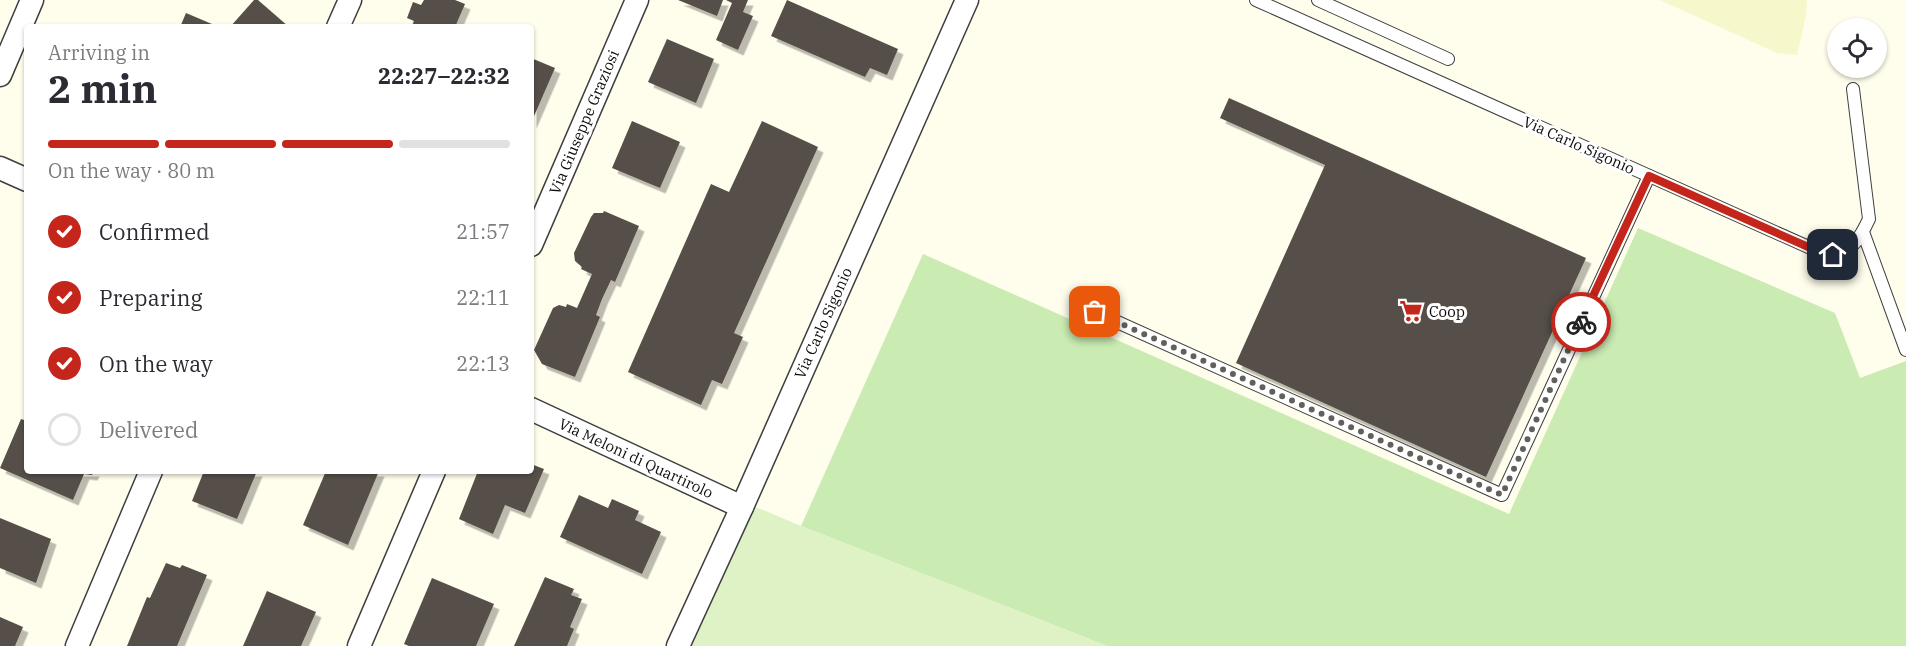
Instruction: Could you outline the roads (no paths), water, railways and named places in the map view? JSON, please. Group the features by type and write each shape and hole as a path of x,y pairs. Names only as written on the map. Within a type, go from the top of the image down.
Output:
{"street":[{"path":"0,75 32,0"},
{"path":"339,24 350,0"},
{"name":"Via Giuseppe Graziosi","path":"534,238 637,0"},
{"name":"Via Carlo Sigonio","path":"678,646 967,0"},
{"path":"0,168 24,179"},
{"name":"Via Meloni di Quartirolo","path":"534,410 742,507"},
{"path":"77,646 150,474"},
{"path":"358,646 433,474"}],"lane":[{"name":"Via Carlo Sigonio","path":"1256,0 1815,250 1833,255 1848,249 1863,232"},
{"path":"1318,0 1448,59"},
{"path":"1853,90 1869,219 1863,232 1906,350"},
{"path":"1095,312 1502,495 1649,176"}],"place":[{"name":"Coop","path":"1411,311"}]}
